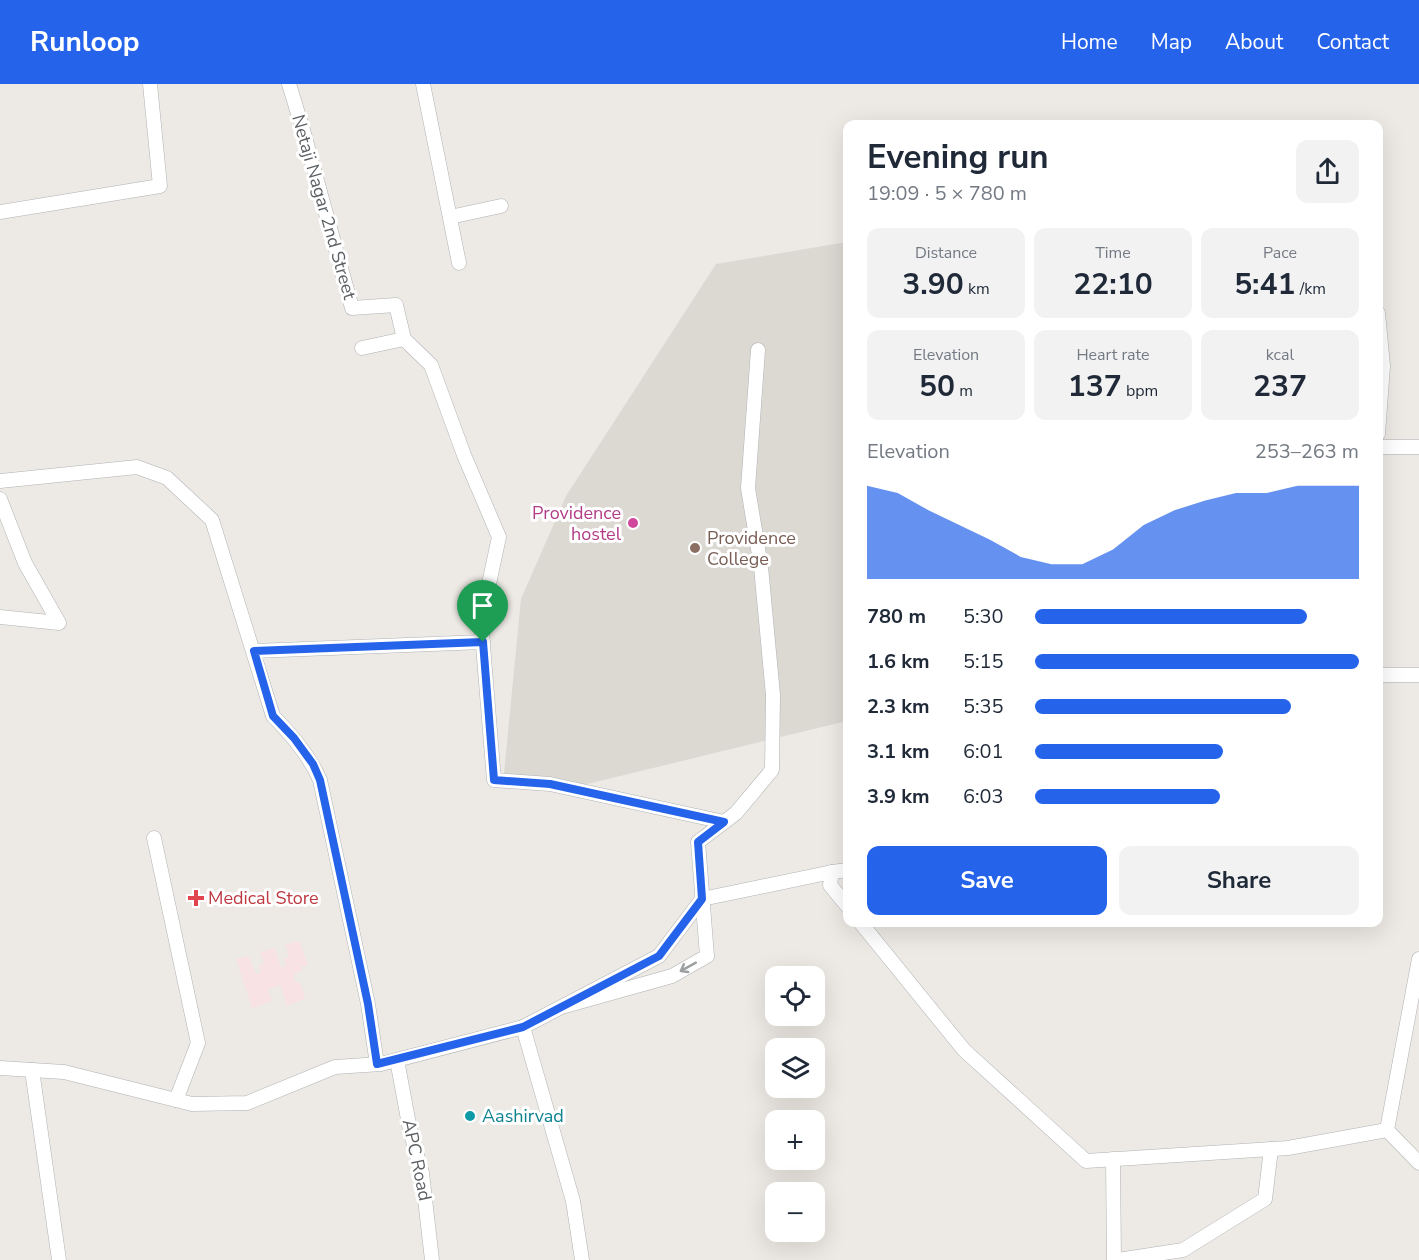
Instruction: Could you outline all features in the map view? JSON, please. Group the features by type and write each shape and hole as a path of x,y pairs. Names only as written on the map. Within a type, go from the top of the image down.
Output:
{"street":[{"path":"0,212 160,186 150,84"},
{"name":"Netaji Nagar 2nd Street","path":"288,84 352,308 396,305 404,339"},
{"path":"423,84 459,263"},
{"path":"450,217 501,206"},
{"path":"362,348 404,339 430,365 499,537 481,621 494,780 550,784 724,822"},
{"path":"565,1005 672,976 707,956 698,842 736,813 772,770 773,695 761,567 748,488 758,350"},
{"path":"1383,447 1419,447"},
{"path":"0,481 137,467 167,478 212,520 273,716 294,738 313,764 320,780 368,1004 377,1064"},
{"path":"0,499 26,563 58,623 0,617"},
{"path":"254,651 483,642"},
{"path":"1383,675 1419,675"},
{"path":"154,838 198,1044 176,1100"},
{"path":"0,1068 64,1072 192,1104 247,1103 335,1067 397,1060 523,1027 659,956 702,899 843,871"},
{"path":"832,872 830,885 843,901"},
{"path":"864,927 964,1050 1086,1161 1288,1148 1387,1130"},
{"path":"1387,1130 1419,959"},
{"path":"523,1027 573,1201 582,1260"},
{"name":"APC Road","path":"397,1060 410,1130 422,1173 432,1260"},
{"path":"32,1070 59,1260"},
{"path":"1387,1130 1419,1163"},
{"path":"1113,1160 1116,1260 1183,1250 1265,1199 1271,1149"}],"shaded area":[{"name":"Providence College","path":"843,243 843,722 583,785 504,773 521,599 566,496 716,264"},
{"path":"299,941 308,965 301,967 303,971 293,974 296,983 300,982 305,999 286,1006 281,985 268,989 272,1001 252,1008 236,959 248,956 256,974 261,973 259,966 264,963 260,952 275,948 281,968 286,965 284,959 289,956 285,944"}],"place":[{"name":"Providence hostel","path":"633,523"},
{"name":"Providence College","path":"695,548"},
{"name":"Medical Store","path":"196,898"},
{"name":"Aashirvad","path":"470,1116"}],"route":[{"path":"483,642 494,780 550,784 724,822 698,842 702,899 659,956 523,1027 377,1064 368,1004 320,780 313,764 294,738 273,716 254,651 483,642"}]}
